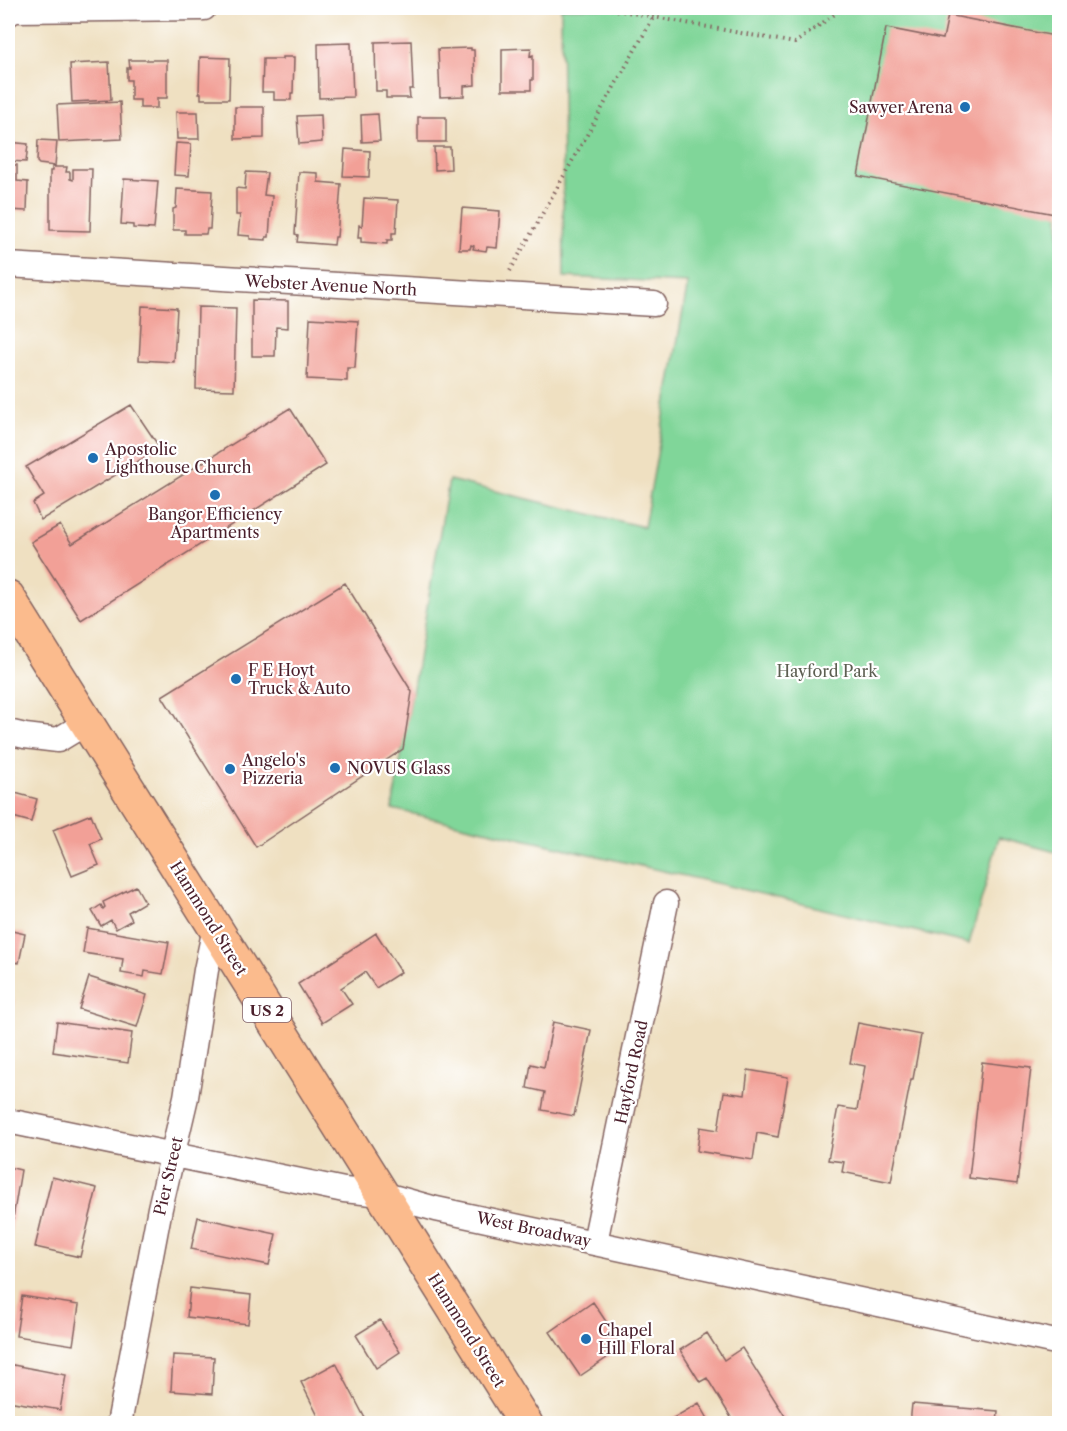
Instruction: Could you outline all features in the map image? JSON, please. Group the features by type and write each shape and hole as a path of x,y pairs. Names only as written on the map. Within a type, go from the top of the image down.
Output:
{"main road":[{"name":"Hammond Street","path":"8,597 526,1424"}],"street":[{"path":"8,14 14,10 204,8"},
{"name":"Webster Avenue North","path":"8,265 654,304"},
{"path":"8,732 58,740 86,723"},
{"name":"Hayford Road","path":"596,1242 666,903"},
{"name":"Pier Street","path":"119,1424 160,1208 186,1097 215,928"},
{"name":"West Broadway","path":"8,1121 344,1190 382,1194 436,1209 1059,1343"}],"path":[{"path":"604,8 795,43 843,8"},
{"path":"497,295 653,18"}],"green space":[{"name":"Hayford Park","path":"561,8 1059,8 1059,853 999,837 969,944 392,809 449,480 644,527 688,283 564,277"}],"building":[{"name":"Sawyer Arena","path":"948,15 1060,37 1060,215 858,176 886,28 943,39"},
{"path":"411,41 413,89 409,89 410,98 386,98 386,91 376,91 375,42"},
{"path":"351,43 353,97 319,98 318,44"},
{"path":"471,48 474,50 475,85 464,86 464,96 440,97 438,49"},
{"path":"531,48 533,80 531,80 531,90 502,90 502,49"},
{"path":"200,57 230,58 229,99 201,99 201,93 199,93"},
{"path":"282,57 294,57 291,100 274,100 274,92 262,92 263,59 282,59"},
{"path":"129,60 167,60 167,98 157,98 157,108 140,108 140,100 131,100 131,80 127,80"},
{"path":"109,62 111,100 72,102 70,64"},
{"path":"120,102 122,139 59,142 57,105"},
{"path":"235,107 264,107 264,138 235,139"},
{"path":"176,112 198,112 199,139 177,139"},
{"path":"378,114 380,141 362,142 361,115"},
{"path":"321,115 322,142 299,144 297,116"},
{"path":"418,117 446,117 446,142 418,142"},
{"path":"38,140 57,141 55,166 37,162"},
{"path":"8,142 28,144 26,162 8,161"},
{"path":"176,143 191,144 189,176 174,175"},
{"path":"434,147 450,147 451,169 435,170"},
{"path":"345,149 370,151 369,177 343,176"},
{"path":"8,165 17,165 17,181 28,182 27,211 8,210"},
{"path":"52,167 67,167 66,172 70,172 70,179 73,180 73,169 92,169 90,231 50,230 50,171"},
{"path":"246,172 267,173 264,195 272,196 269,237 266,237 266,240 250,239 250,236 238,235 240,215 236,215 236,188 245,189"},
{"path":"299,172 318,173 318,182 341,184 337,237 335,237 334,245 297,242 298,235 295,234"},
{"path":"124,179 158,181 154,229 133,228 133,225 121,224"},
{"path":"177,189 212,191 210,229 207,229 206,234 185,234 185,230 173,230 173,209 176,208"},
{"path":"364,198 398,200 396,233 392,233 392,240 387,240 387,244 361,242 361,238 358,238 359,225 362,226"},
{"path":"462,208 500,211 497,248 487,247 486,251 473,249 474,246 471,245 470,249 459,249"},
{"path":"252,300 288,301 288,328 276,327 275,356 252,356"},
{"path":"142,306 177,308 174,362 139,360"},
{"path":"198,307 236,308 234,390 196,389"},
{"path":"310,318 358,321 355,368 347,368 347,381 307,379"},
{"name":"Apostolic Lighthouse Church","path":"131,405 160,448 41,520 33,503 44,496 26,467"},
{"name":"Bangor Efficiency Apartments","path":"290,408 326,465 81,620 31,542 60,525 72,544"},
{"path":"345,583 412,692 403,749 256,847 162,696"},
{"path":"8,791 37,799 31,822 13,817 12,823 8,822"},
{"path":"91,814 101,839 90,844 99,865 72,876 53,830"},
{"path":"136,886 145,902 128,912 132,920 116,929 111,920 101,926 92,911 101,905 103,909 105,907 103,902"},
{"path":"87,928 169,942 163,974 145,971 144,977 121,973 123,959 83,953"},
{"path":"8,930 25,934 19,963 8,961"},
{"path":"376,933 401,972 376,988 365,972 341,988 352,1004 322,1023 298,984"},
{"path":"89,977 147,995 137,1027 79,1009"},
{"path":"8,999 14,1000 9,1036 8,1035"},
{"path":"57,1022 132,1033 128,1063 53,1052"},
{"path":"553,1022 591,1030 574,1116 542,1110 545,1092 527,1088 531,1064 544,1067"},
{"path":"858,1023 921,1035 891,1182 842,1172 844,1162 828,1160 838,1107 857,1110 865,1066 850,1063"},
{"path":"982,1062 1031,1068 1017,1184 969,1178"},
{"path":"748,1070 788,1077 778,1137 757,1133 753,1160 697,1151 700,1127 718,1130 724,1092 745,1095"},
{"path":"8,1167 21,1170 9,1242 8,1242"},
{"path":"52,1177 97,1188 80,1257 35,1247"},
{"path":"198,1217 276,1234 269,1265 191,1249"},
{"path":"190,1288 251,1295 248,1324 187,1317"},
{"path":"22,1296 79,1305 73,1345 16,1336"},
{"name":"Chapel Hill Floral","path":"593,1302 623,1347 580,1376 550,1332"},
{"path":"380,1320 400,1352 376,1368 356,1335"},
{"path":"707,1333 724,1360 742,1348 790,1424 735,1424 707,1378 700,1382 680,1350"},
{"path":"173,1355 214,1357 212,1394 171,1391"},
{"path":"336,1363 368,1424 322,1424 301,1382"},
{"path":"8,1364 66,1375 60,1410 8,1401"},
{"path":"699,1403 711,1424 663,1424"},
{"path":"912,1404 998,1411 997,1424 910,1424"}],"place":[{"name":"Sawyer Arena","path":"965,107"},
{"name":"Apostolic Lighthouse Church","path":"93,458"},
{"name":"Bangor Efficiency Apartments","path":"215,495"},
{"name":"F E Hoyt Truck & Auto","path":"236,679"},
{"name":"NOVUS Glass","path":"335,768"},
{"name":"Angelo's Pizzeria","path":"230,769"},
{"name":"Chapel Hill Floral","path":"586,1339"}]}
